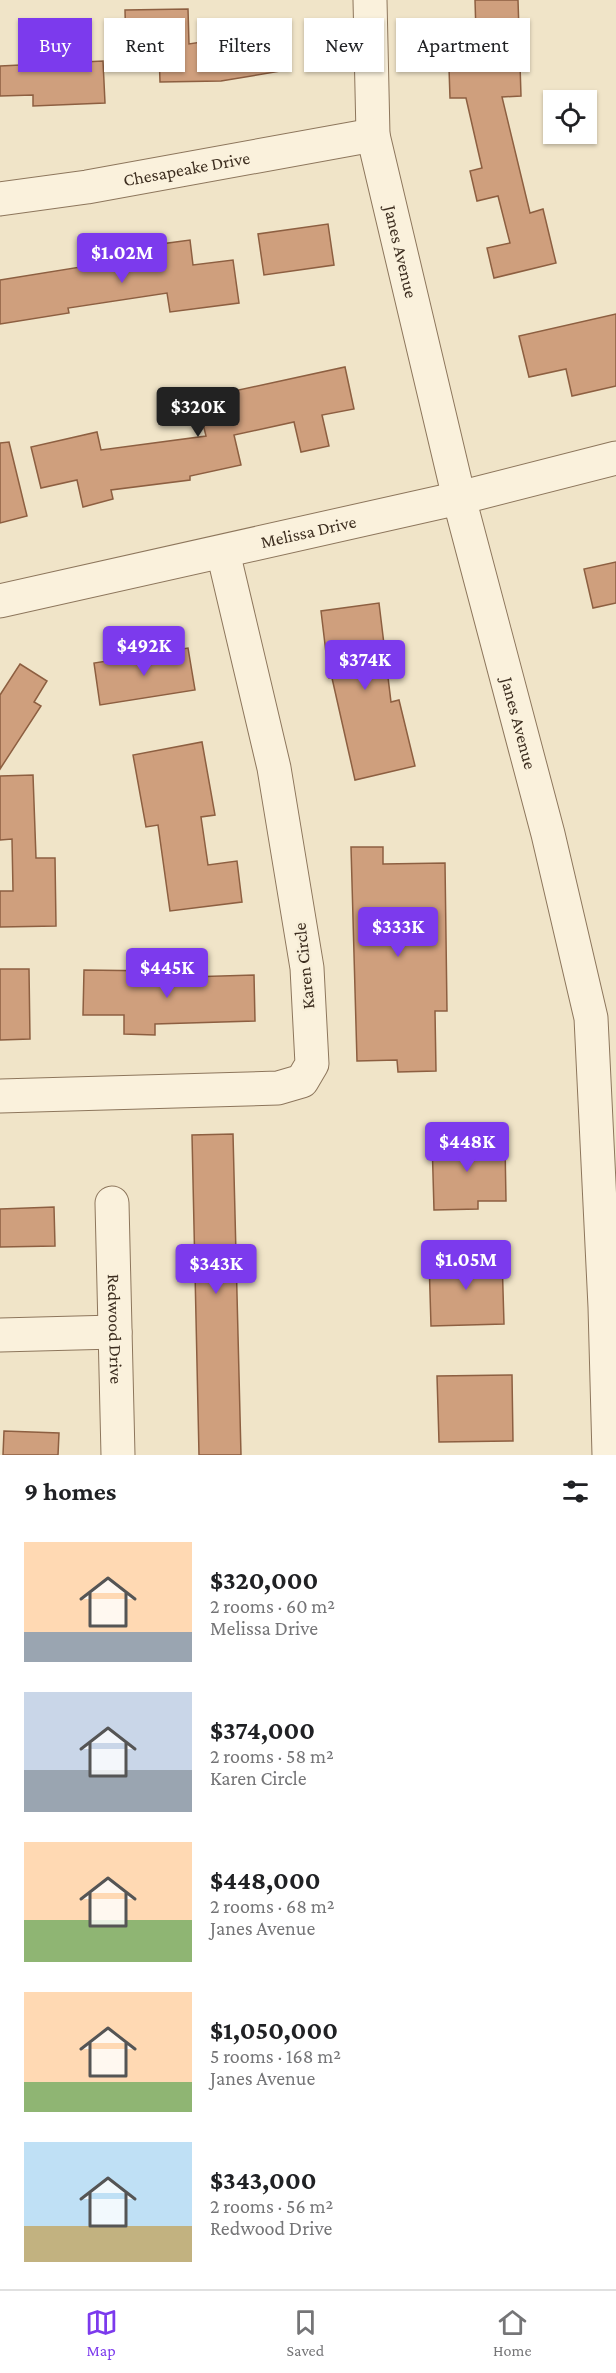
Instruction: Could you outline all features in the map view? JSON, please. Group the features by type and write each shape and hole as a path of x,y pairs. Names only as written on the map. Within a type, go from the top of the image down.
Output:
{"street":[{"name":"Janes Avenue","path":"370,0 374,135 459,498 548,834 591,1018 611,1306 609,1455"},
{"name":"Chesapeake Drive","path":"0,199 87,187 374,135"},
{"name":"Melissa Drive","path":"0,601 459,498 616,458"},
{"name":"Karen Circle","path":"0,1096 278,1088 302,1081 312,1065 307,968 274,768 224,552"},
{"name":"Redwood Drive","path":"112,1203 118,1455"},
{"path":"0,1335 115,1332"}],"building":[{"path":"475,0 518,0 519,18 476,18"},
{"path":"188,9 189,44 197,43 197,72 275,72 221,81 160,82 160,72 185,72 185,18 125,18 125,10"},
{"path":"103,61 105,103 33,106 33,95 0,96 0,66 18,65 18,72 92,72 92,62"},
{"path":"449,72 520,72 521,96 502,97 530,213 543,209 556,263 494,278 487,248 510,243 498,196 477,201 470,171 482,168 466,98 450,98"},
{"path":"328,224 334,265 264,275 258,234"},
{"path":"190,240 193,265 233,260 239,303 170,312 167,293 68,308 69,313 0,324 0,280 81,267 80,260 161,248 161,244"},
{"path":"616,314 616,386 572,396 566,369 529,377 519,336"},
{"path":"345,367 354,409 322,415 329,446 301,452 294,422 234,435 241,465 190,476 190,480 111,490 113,499 83,507 77,480 41,488 31,447 97,432 101,450 206,436 197,399"},
{"path":"9,442 27,516 0,523 0,443"},
{"path":"616,562 616,603 593,608 584,569"},
{"path":"379,603 391,702 399,700 415,766 355,780 332,678 329,678 321,611"},
{"path":"188,648 195,690 100,705 94,663"},
{"path":"20,664 47,681 34,702 41,706 0,769 0,695"},
{"path":"202,742 215,815 201,817 208,865 237,861 242,902 170,911 158,825 146,827 133,755"},
{"path":"33,775 36,858 55,858 56,926 0,927 0,891 13,891 12,839 0,840 0,776"},
{"path":"351,847 383,847 383,864 445,863 447,1011 435,1011 436,1071 398,1072 397,1060 357,1061"},
{"path":"0,969 29,969 30,1039 0,1040"},
{"path":"84,970 156,971 155,978 254,975 255,1021 155,1024 155,1035 124,1034 124,1015 83,1015"},
{"path":"233,1134 241,1455 199,1455 192,1135"},
{"path":"476,1137 476,1145 505,1144 506,1201 478,1201 478,1209 434,1210 432,1139"},
{"path":"54,1207 55,1246 0,1247 0,1209"},
{"path":"502,1257 504,1324 431,1326 429,1259"},
{"path":"512,1375 513,1441 439,1442 437,1376"},
{"path":"4,1431 59,1433 58,1455 3,1455"}]}
